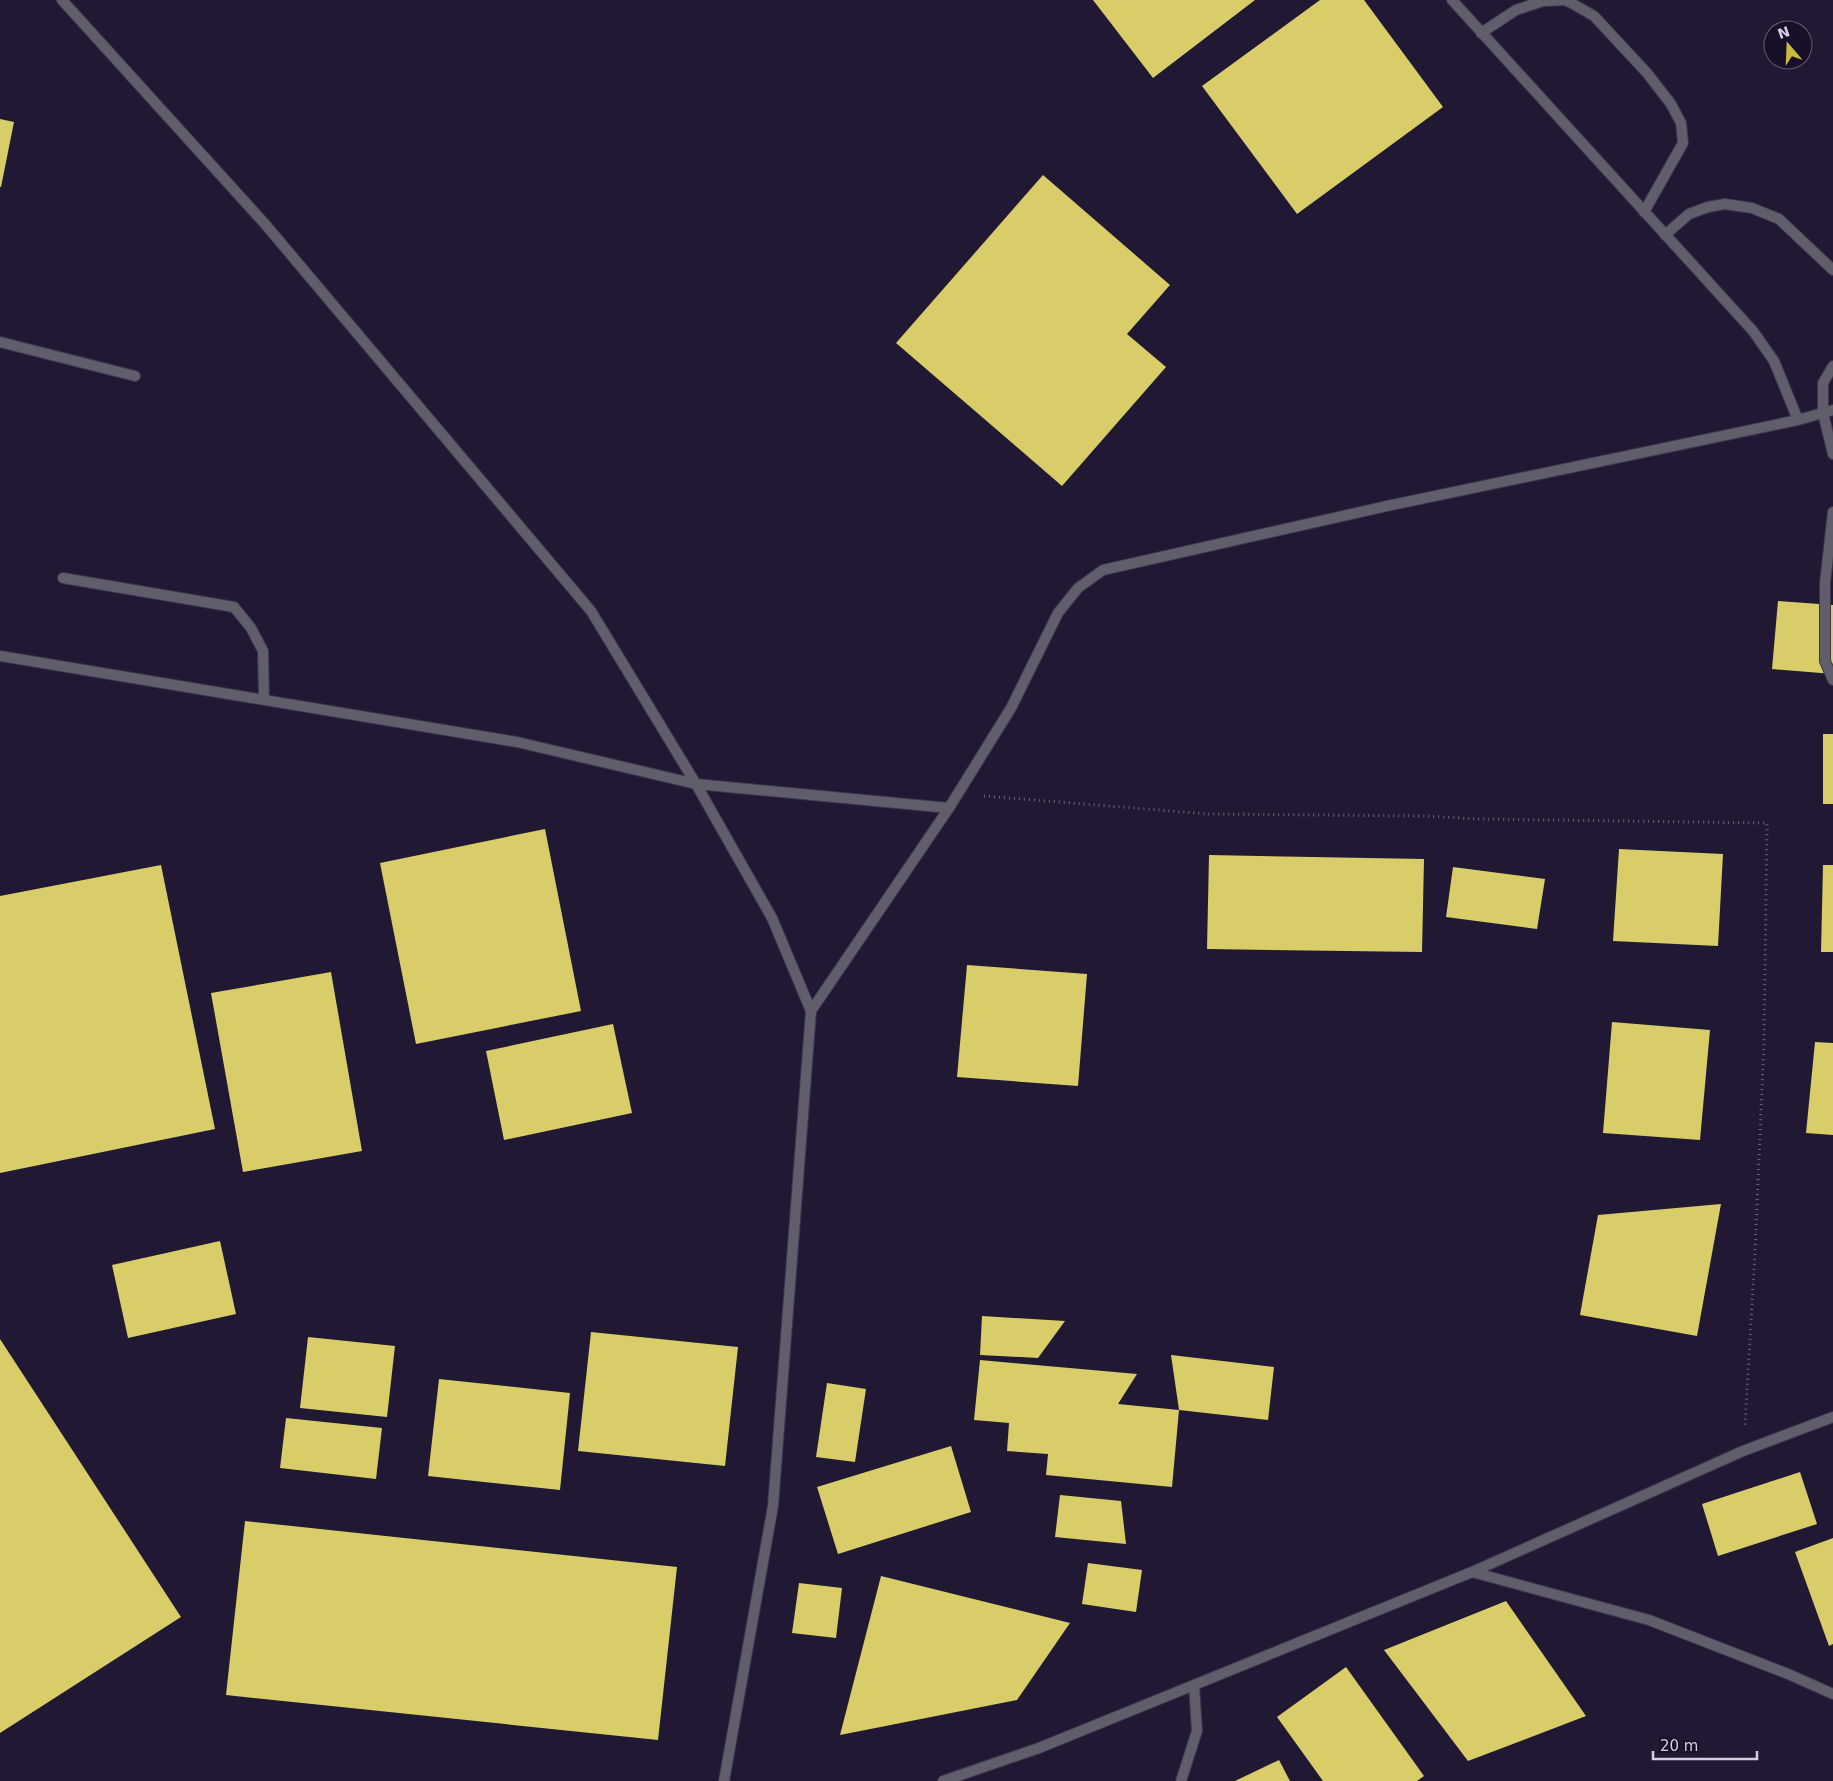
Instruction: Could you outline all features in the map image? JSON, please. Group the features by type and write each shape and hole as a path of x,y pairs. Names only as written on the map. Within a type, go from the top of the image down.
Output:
{"street":[{"path":"62,0 265,224 590,610 696,784 772,918 811,1011 773,1506 724,1781"},
{"path":"1452,0 1753,331 1774,361 1798,420"},
{"path":"1481,33 1516,10 1543,0 1566,0 1594,16 1647,73 1671,104 1680,124 1683,144 1644,212"},
{"path":"1665,234 1689,214 1708,207 1726,204 1752,208 1779,219 1833,270"},
{"path":"0,342 135,376"},
{"path":"1833,366 1823,383 1833,454"},
{"path":"811,1011 958,794 1011,708 1058,613 1078,588 1103,570 1387,506 1798,420 1828,411"},
{"path":"1833,512 1825,583 1824,661 1833,680"},
{"path":"63,578 234,607 252,628 263,651 264,700"},
{"path":"0,656 517,742 696,784 949,808"},
{"path":"943,1781 1039,1748 1472,1572 1743,1450 1833,1417"},
{"path":"1472,1572 1649,1620 1788,1674 1833,1694"},
{"path":"1181,1781 1197,1731 1194,1685"}],"path":[{"path":"958,794 1208,814 1767,823 1764,1042 1755,1252 1743,1450"}],"building":[{"path":"1093,0 1255,0 1153,78"},
{"path":"1320,0 1364,0 1443,107 1297,214 1202,86"},
{"path":"0,119 14,122 1,187 0,187"},
{"path":"1043,175 1170,285 1127,334 1166,367 1062,486 896,343"},
{"path":"1778,601 1833,605 1833,674 1772,669"},
{"path":"1823,734 1833,734 1833,804 1823,804"},
{"path":"545,829 581,1011 416,1044 380,863"},
{"path":"1619,849 1723,854 1718,946 1613,941"},
{"path":"1209,855 1424,859 1422,952 1207,949"},
{"path":"161,865 215,1129 0,1173 0,896"},
{"path":"1823,865 1833,865 1833,952 1821,952"},
{"path":"1453,867 1545,879 1537,929 1446,917"},
{"path":"967,965 1087,974 1078,1086 957,1077"},
{"path":"331,972 362,1151 243,1172 211,993"},
{"path":"1612,1022 1710,1030 1700,1140 1603,1133"},
{"path":"613,1024 632,1113 504,1140 486,1051"},
{"path":"1815,1042 1833,1043 1833,1135 1806,1133"},
{"path":"1721,1204 1697,1336 1580,1315 1598,1215"},
{"path":"220,1241 236,1314 128,1338 112,1265"},
{"path":"982,1316 1065,1321 1038,1358 980,1355"},
{"path":"591,1332 738,1347 725,1466 578,1451"},
{"path":"308,1337 395,1346 387,1417 300,1408"},
{"path":"0,1339 181,1617 0,1733"},
{"path":"1171,1355 1274,1367 1268,1420 1179,1410"},
{"path":"980,1360 1137,1374 1118,1404 1179,1410 1172,1487 1046,1475 1048,1454 1007,1451 1009,1423 974,1420"},
{"path":"439,1379 570,1393 560,1490 428,1476"},
{"path":"827,1383 866,1389 855,1462 816,1457"},
{"path":"286,1418 382,1428 376,1479 280,1468"},
{"path":"951,1446 971,1512 838,1554 817,1487"},
{"path":"1800,1472 1817,1524 1718,1556 1702,1504"},
{"path":"1060,1495 1121,1501 1126,1544 1055,1537"},
{"path":"245,1521 677,1567 658,1740 226,1695"},
{"path":"1833,1538 1833,1644 1829,1646 1795,1552"},
{"path":"1088,1563 1142,1570 1136,1612 1082,1604"},
{"path":"881,1576 1070,1623 1017,1700 840,1735"},
{"path":"799,1583 842,1588 836,1638 792,1633"},
{"path":"1506,1601 1586,1716 1468,1761 1384,1650"},
{"path":"1346,1667 1424,1776 1417,1781 1323,1781 1277,1717"},
{"path":"1279,1760 1290,1781 1235,1781"}]}
